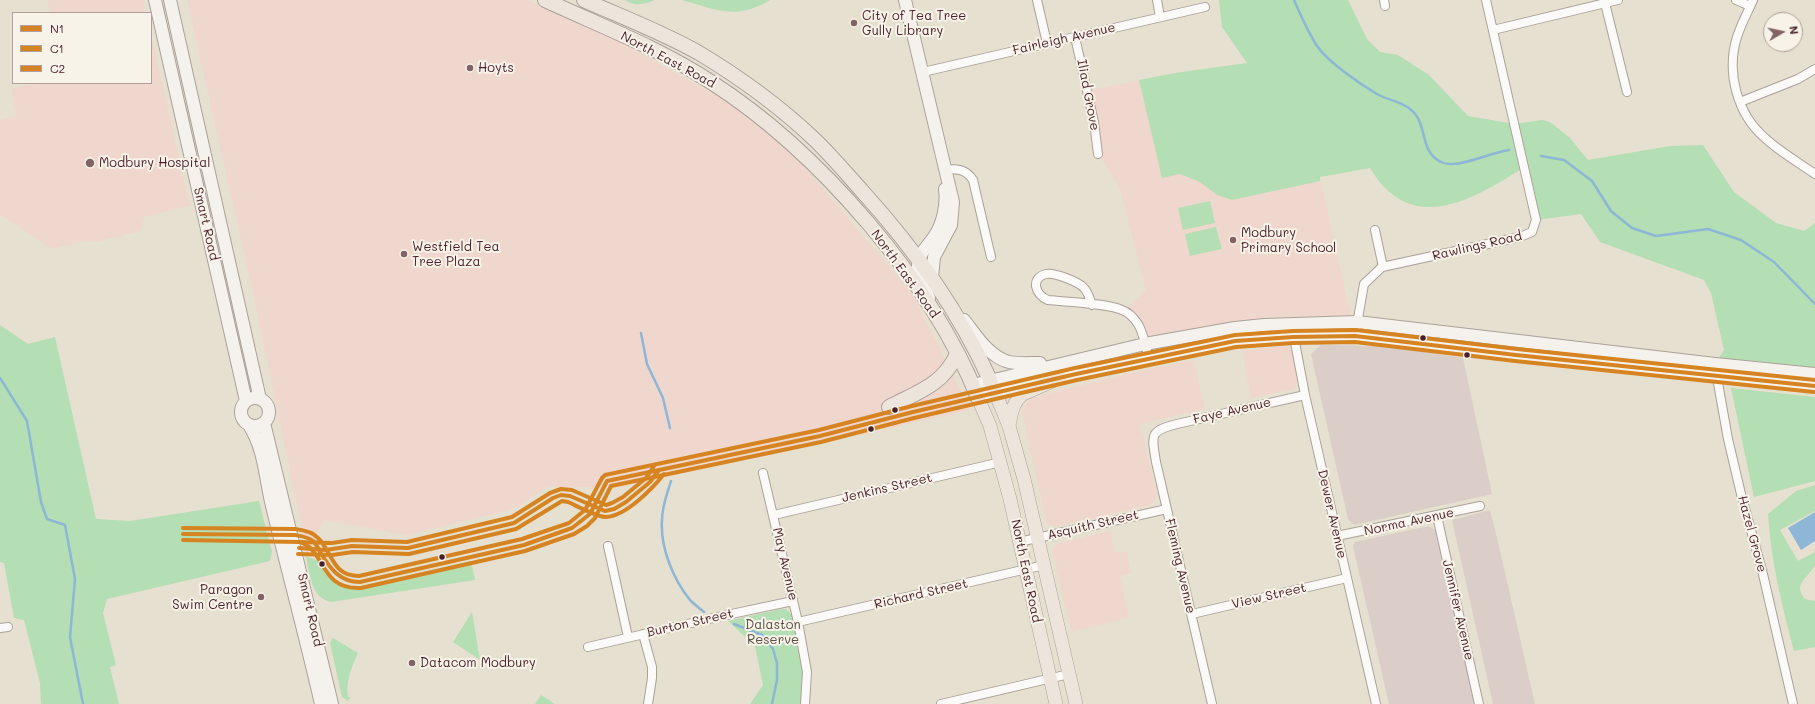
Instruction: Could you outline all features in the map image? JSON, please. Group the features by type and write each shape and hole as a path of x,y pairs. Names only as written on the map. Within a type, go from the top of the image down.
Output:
{"highway":[{"name":"North East Road","path":"545,0 572,5 711,82 759,117 820,171 887,247 927,302 958,354 978,398"},
{"name":"North East Road","path":"584,0 649,28 699,54 744,83 772,104 812,138 833,158 884,215 919,259 950,304 966,331 990,380"},
{"path":"820,171 833,158"},
{"path":"890,407 939,381 950,368 958,354"}],"main road":[{"name":"Smart Road","path":"155,0 246,401"},
{"name":"Smart Road","path":"170,0 260,399"},
{"path":"904,0 923,72"},
{"path":"911,0 923,72 944,170 953,202 953,214 947,232 935,253 932,264 932,277"},
{"path":"940,322 919,275 919,259 934,237 941,222 945,202 944,170"},
{"path":"950,304 986,346 998,357 1009,362 1060,363"},
{"path":"973,385 1060,363 1145,344 1235,328 1357,322 1716,370 1815,386"},
{"path":"978,398 1059,378 1235,342 1293,337 1355,336 1516,355 1716,370 1815,374"},
{"path":"1009,426 1014,403 1018,398 1023,394 1059,378"},
{"name":"North East Road","path":"990,380 1009,426 1024,479 1076,704"},
{"path":"252,398 260,399 267,404 268,415 264,423 257,426 249,425 241,416 242,407 246,401 252,398"},
{"name":"North East Road","path":"978,398 990,426 1001,462 1056,704"},
{"name":"Smart Road","path":"264,423 332,704"},
{"name":"Smart Road","path":"249,425 257,437 261,450 267,484 321,704"}],"street":[{"path":"1036,0 1047,43"},
{"path":"1157,0 1160,17"},
{"name":"Rawlings Road","path":"1355,336 1364,284 1383,267 1520,237 1532,232 1536,220 1486,0"},
{"path":"1493,30 1618,0"},
{"path":"1736,0 1752,3 1737,36 1734,53 1734,81 1740,102 1752,125 1764,137 1815,174"},
{"path":"1605,3 1626,92"},
{"name":"Fairleigh Avenue","path":"923,72 1205,7"},
{"name":"Iliad Grove","path":"1075,37 1094,122 1098,154"},
{"path":"1740,102 1798,79 1815,69"},
{"path":"944,170 962,170 967,172 973,180 991,257"},
{"path":"1375,230 1383,267"},
{"path":"1092,305 1086,291 1078,283 1053,274 1047,274 1038,279 1036,283 1036,289 1041,298 1048,300 1092,305 1112,307 1124,310 1138,324 1149,359"},
{"name":"Dewer Avenue","path":"1292,324 1293,337 1305,395 1376,704"},
{"name":"Hazel Grove","path":"1716,370 1728,439 1741,494 1762,570 1793,704"},
{"name":"Faye Avenue","path":"1159,429 1305,395"},
{"name":"Fleming Avenue","path":"1159,429 1154,434 1153,441 1167,509 1212,704"},
{"name":"Jenkins Street","path":"774,515 1001,462"},
{"name":"May Avenue","path":"763,472 798,622 807,672 805,704"},
{"name":"Norma Avenue","path":"1337,536 1480,506"},
{"name":"Asquith Street","path":"1019,542 1167,509"},
{"name":"Jennifer Avenue","path":"1437,516 1479,704"},
{"path":"608,546 628,637"},
{"name":"Richard Street","path":"798,622 1044,565"},
{"name":"View Street","path":"1192,614 1347,578"},
{"name":"Burton Street","path":"588,647 793,601"},
{"path":"643,634 652,672 648,704"},
{"path":"941,704 1069,674"}],"shaded area":[{"path":"47,0 143,0 146,12 50,12"},
{"path":"187,0 527,0 616,40 737,107 796,157 913,295 970,410 622,487 547,487 517,507 407,535 324,520 307,554 253,293"},
{"name":"Modbury Hospital","path":"152,39 190,206 144,217 141,231 96,242 84,241 52,249 0,214 0,120 17,116 11,89 34,84 152,84"},
{"name":"Modbury Primary School","path":"1175,73 1320,177 1352,322 1292,324 1145,344 1142,332 1124,311 1146,290 1119,186 1098,154 1087,91"},
{"path":"1321,345 1373,346 1463,358 1492,494 1354,525 1348,519 1311,354"},
{"path":"1286,346 1293,351 1298,378 1296,387 1294,389 1251,398 1242,351"},
{"path":"1194,360 1205,409 1140,424 1156,490 1156,498 1153,503 1147,506 1058,526 1049,525 1046,521 1022,412 1030,398 1135,372"},
{"path":"1490,510 1535,704 1493,704 1452,520"},
{"path":"1429,526 1435,530 1475,704 1389,704 1353,546 1355,542"},
{"path":"1110,531 1115,553 1126,551 1131,573 1120,576 1129,618 1071,632 1052,550 1056,544"}],"green space":[{"path":"624,0 655,0 639,4"},
{"path":"682,0 770,0 756,7 737,12 719,10"},
{"path":"1219,0 1348,0 1367,39 1380,52 1398,55 1429,75 1468,116 1515,124 1542,120 1550,122 1570,138 1588,160 1670,146 1703,145 1734,192 1776,223 1804,231 1815,223 1815,374 1715,364 1724,350 1711,293 1704,280 1600,242 1581,214 1536,220 1523,168 1483,191 1463,200 1443,206 1423,207 1404,202 1386,189 1370,168 1320,177 1320,181 1232,200 1217,195 1200,182 1180,174 1162,178 1139,80 1175,73 1247,63 1222,27"},
{"path":"1210,201 1215,223 1183,230 1178,208"},
{"path":"1216,227 1222,249 1190,256 1185,234"},
{"path":"0,325 28,344 55,337 96,519 130,521 259,501 272,552 270,561 107,599 103,613 116,665 110,667 119,704 41,704 40,683 24,620 14,618 4,563 0,562"},
{"path":"1731,388 1815,397 1815,481 1754,497"},
{"path":"1815,485 1815,511 1780,530 1798,561 1815,552 1815,565 1803,581 1800,589 1805,599 1815,601 1815,647 1794,651 1778,583 1769,532 1768,514 1796,491"},
{"path":"306,557 323,565 331,577 339,584 351,588 471,561 475,580 331,602 324,600 315,590 310,578"},
{"name":"Dalaston Reserve","path":"786,609 792,615 802,670 801,704 750,704 763,685 755,646 728,621"},
{"path":"472,612 480,660 453,642"},
{"path":"333,638 358,653 348,680 348,697 351,697 348,701 342,697 330,643"},
{"path":"541,695 555,704 535,704"}],"water":[{"path":"1815,512 1815,541 1801,550 1788,528"}],"waterway":[{"path":"1294,0 1314,41 1322,52 1353,79 1381,96 1402,104 1410,109 1420,122 1429,151 1441,162 1455,164 1509,150"},
{"path":"1541,156 1564,160 1592,181 1611,211 1632,228 1656,236 1708,229 1741,240 1774,262 1815,304"},
{"path":"641,333 647,364 663,398 670,428"},
{"path":"0,378 27,421 41,502 47,519 65,525 75,579 70,637 83,704"},
{"path":"671,481 662,515 662,530 665,552 673,573 684,592 690,600 704,612"},
{"path":"734,624 762,635 773,649 777,663 777,680 772,704"}],"transit line":[{"name":"C2","path":"183,528 295,529 304,531 311,533 318,538 338,568 350,575 359,576 522,539 569,523 585,510 605,475 819,430 912,406 1075,368 1235,335 1293,331 1356,330 1517,349 1815,380"},
{"name":"N1","path":"183,534 295,535 304,537 315,543 336,573 346,580 360,582 524,545 572,528 590,514 607,481 820,436 913,412 1076,374 1235,341 1293,337 1355,336 1516,355 1815,386"},
{"name":"C1","path":"183,540 300,542 308,546 315,553 324,569 337,583 347,587 361,588 525,551 574,534 587,526 595,518 611,486 821,442 914,418 1077,380 1236,347 1293,343 1355,342 1515,361 1814,392"},
{"name":"C2","path":"298,542 332,543 352,540 407,542 512,517 550,493 561,489 572,490 606,505 623,497 646,478 654,466"},
{"name":"N1","path":"299,548 326,550 352,546 408,548 514,523 553,498 561,495 570,496 605,511 614,509 626,502 650,482 659,470"},
{"name":"C1","path":"298,554 332,555 353,552 409,554 516,529 562,501 568,502 602,517 606,517 622,512 630,507 653,487 664,474"}],"place":[{"name":"City of Tea Tree Gully Library","path":"854,23"},
{"name":"Hoyts","path":"470,68"},
{"name":"Modbury Hospital","path":"90,163"},
{"name":"Modbury Primary School","path":"1233,240"},
{"name":"Westfield Tea Tree Plaza","path":"404,254"},
{"name":"Paragon Swim Centre","path":"261,597"},
{"name":"Datacom Modbury","path":"412,663"}]}
